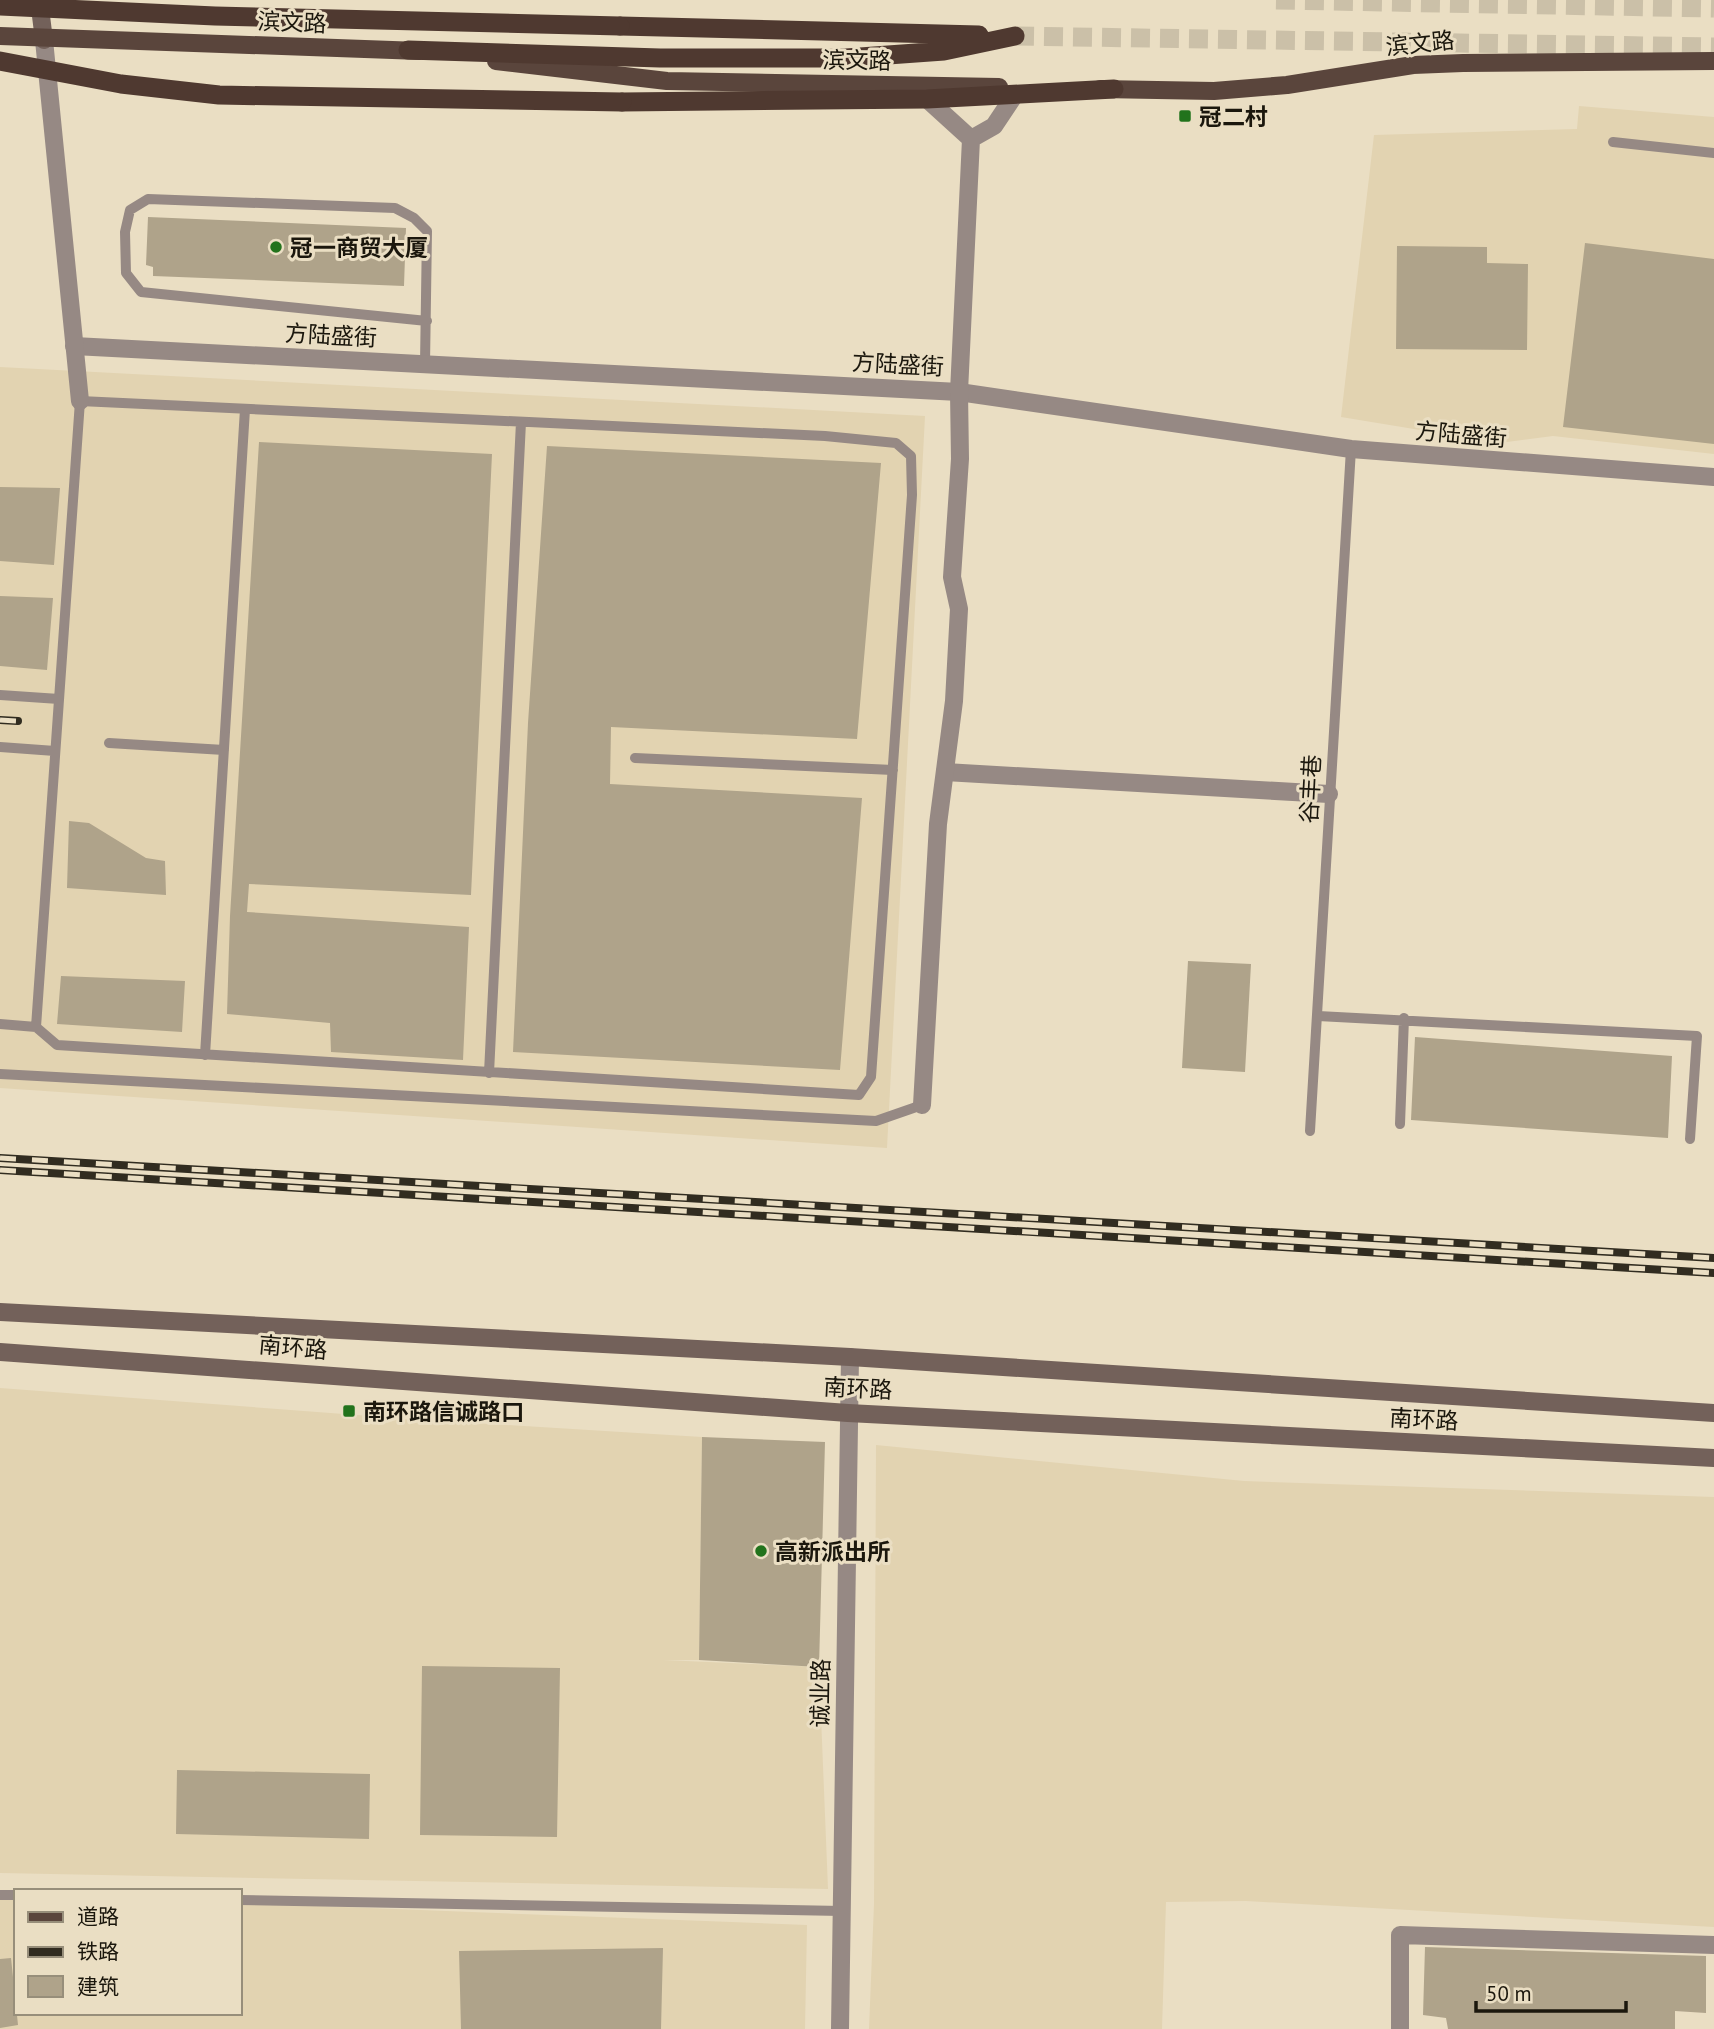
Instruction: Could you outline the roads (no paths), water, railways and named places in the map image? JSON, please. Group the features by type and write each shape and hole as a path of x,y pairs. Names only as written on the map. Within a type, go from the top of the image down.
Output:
{"highway":[{"path":"0,6 215,16 1016,36 944,51 846,58 660,58 408,50"},
{"path":"0,61 121,85 219,95 622,102 928,99 1114,89"}],"main road":[{"path":"39,0 44,40"},
{"path":"44,40 48,0"},
{"name":"滨文路","path":"0,36 44,40 408,50 667,81 1114,89 1226,90 1334,79 1413,65 1463,62 1714,61"},
{"name":"南环路","path":"0,1312 850,1357 1714,1413"},
{"name":"南环路","path":"0,1352 848,1413 1714,1458"}],"street":[{"path":"44,40 80,401"},
{"path":"971,139 994,126 1014,96"},
{"path":"928,99 971,139"},
{"path":"922,1105 938,824 954,701 959,609 952,577 960,459 958,392 971,139"},
{"name":"方陆盛街","path":"75,346 958,392 1351,449 1714,477"},
{"path":"945,772 1329,793"},
{"name":"诚业路","path":"840,2029 850,1357"},
{"path":"1400,2029 1400,1935 1714,1945"}],"lane":[{"path":"1613,142 1714,153"},
{"path":"425,364 427,321 427,231 414,218 395,208 148,199 130,210 125,232 126,273 141,292 427,321"},
{"path":"0,1024 36,1027 57,1045 859,1095 871,1077 912,495 911,456 896,443 849,438 80,401 36,1027"},
{"path":"205,1055 246,409"},
{"path":"489,1073 521,422"},
{"name":"谷丰巷","path":"1310,1131 1351,449"},
{"path":"0,695 59,699"},
{"path":"109,743 224,750"},
{"path":"0,747 55,751"},
{"path":"635,758 893,770"},
{"path":"1318,1016 1404,1018 1697,1036 1690,1139"},
{"path":"1400,1124 1404,1018"},
{"path":"0,1074 876,1121 922,1105"},
{"path":"242,1900 842,1911"}],"tunnel":[{"path":"1276,0 1714,8"},
{"path":"1015,36 1714,47"}],"railway":[{"path":"0,720 18,721"},
{"path":"0,1158 1714,1258"},
{"path":"0,1170 1714,1273"}],"place":[{"name":"冠二村","path":"1185,116"},
{"name":"冠一商贸大厦","path":"276,247"},
{"name":"南环路信诚路口","path":"349,1411"},
{"name":"高新派出所","path":"761,1551"}]}
